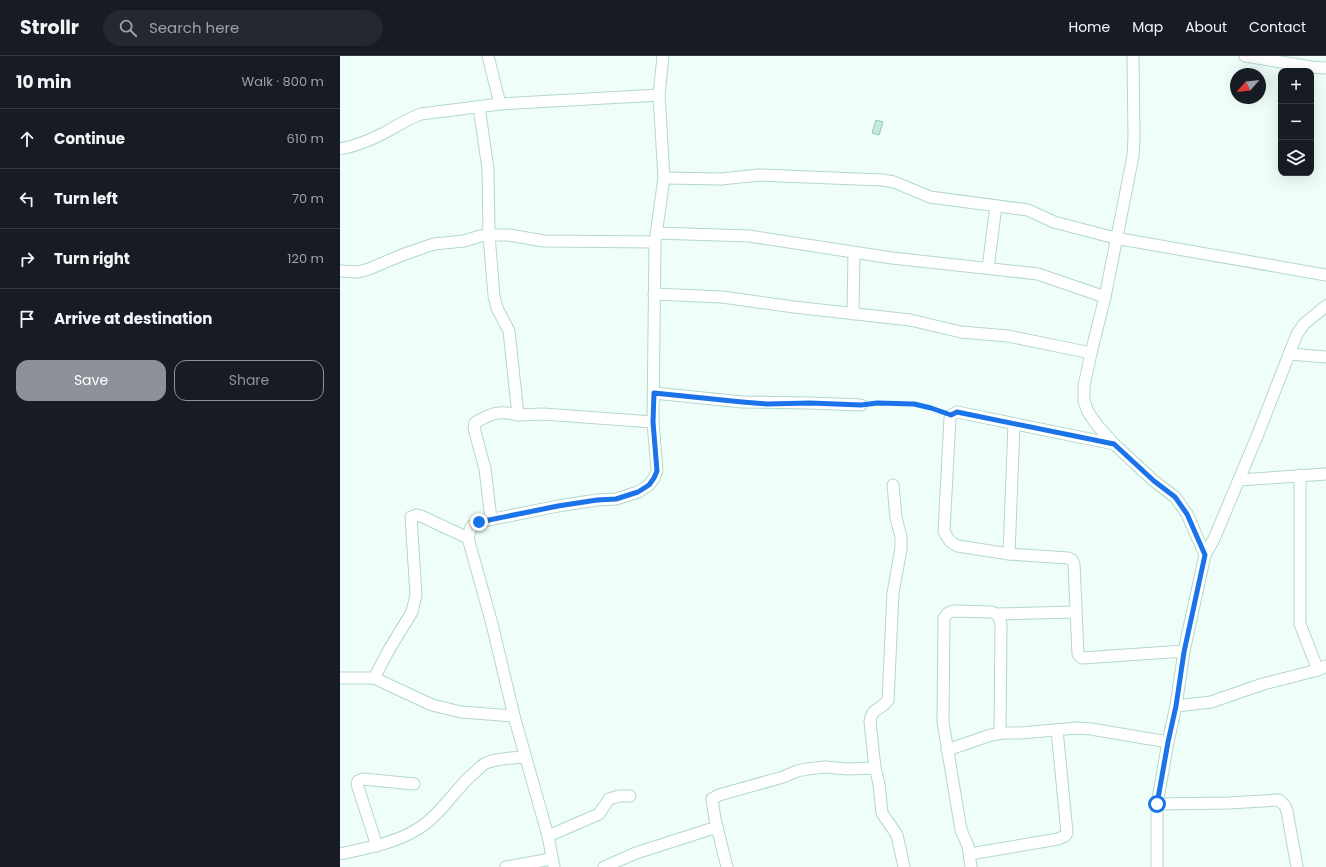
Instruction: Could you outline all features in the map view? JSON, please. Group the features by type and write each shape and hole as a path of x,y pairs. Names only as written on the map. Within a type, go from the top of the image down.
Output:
{"street":[{"path":"488,56 500,104"},
{"path":"506,867 553,863 548,836 525,757 492,624 468,538 469,531 471,527 479,522 491,519 558,506 597,500 616,499 638,492 649,485 657,471 653,422 654,294 656,238 664,178 659,95 663,56"},
{"path":"1133,56 1133,156 1084,386 1084,401 1088,412 1097,425 1114,444 1154,481 1175,497 1187,514 1205,555"},
{"path":"1246,56 1312,62 1326,68"},
{"path":"340,149 367,141 383,134 409,118 421,114 500,104 659,95"},
{"path":"479,107 488,169 489,235 494,296 497,308 508,331 518,415"},
{"path":"664,178 721,179 759,175 841,179 864,178 882,180 894,182 930,196 1028,210 1054,222 1115,238 1326,275"},
{"path":"988,268 996,206"},
{"path":"340,271 358,272 434,244 464,241 489,235 509,235 544,240 749,236 892,258 1038,274 1104,297"},
{"path":"853,314 854,253"},
{"path":"654,294 722,298 910,320 961,332 1008,336 1091,353"},
{"path":"1157,867 1157,804 1176,706 1184,652 1205,555 1214,539 1239,480 1297,334 1304,324 1326,306"},
{"path":"1289,354 1326,357"},
{"path":"654,393 767,404 810,403 861,405"},
{"path":"491,519 485,469 474,428 475,423 494,413 506,412 518,415 543,414 653,422"},
{"path":"1114,444 957,412 951,415 944,531 951,543 958,546 1009,554 1068,558 1072,560 1074,564 1078,654 1082,658 1184,652"},
{"path":"1009,554 1014,424"},
{"path":"1239,480 1326,474"},
{"path":"1176,706 1211,702 1263,684 1322,668 1300,624 1300,475"},
{"path":"893,485 896,518 901,537 901,549 893,593 888,700 870,715 870,722 874,768 882,813 897,835 904,867"},
{"path":"374,678 412,612 416,595 411,517 417,515 423,517 468,538"},
{"path":"971,867 968,846 961,830 943,722 944,618 948,613 953,611 991,612 997,614 1076,612"},
{"path":"997,614 1001,624 1000,733"},
{"path":"340,678 374,678 432,705 461,712 514,716"},
{"path":"947,750 1000,733 1077,728 1168,742"},
{"path":"970,854 1058,839 1065,836 1066,833 1057,730"},
{"path":"340,854 377,846 408,835 421,827 435,815 469,777 484,764 494,760 525,757"},
{"path":"728,867 717,827 712,799 719,795 806,769 825,767 848,769 874,768"},
{"path":"377,846 357,784 358,781 363,779 414,784"},
{"path":"548,836 599,814 610,798 630,796"},
{"path":"1157,804 1230,803 1279,800 1285,806 1287,811 1297,867"},
{"path":"604,867 636,853 717,827"}],"path":[{"path":"861,405 877,403 914,404 951,415"}],"building":[{"path":"876,120 883,122 879,135 872,133"}],"route":[{"path":"479,522 558,506 597,500 616,499 638,492 649,485 657,471 653,422 654,393 767,404 914,404 951,415 957,412 1114,444 1154,481 1175,497 1187,514 1205,555 1184,652 1176,706 1157,804"}]}
